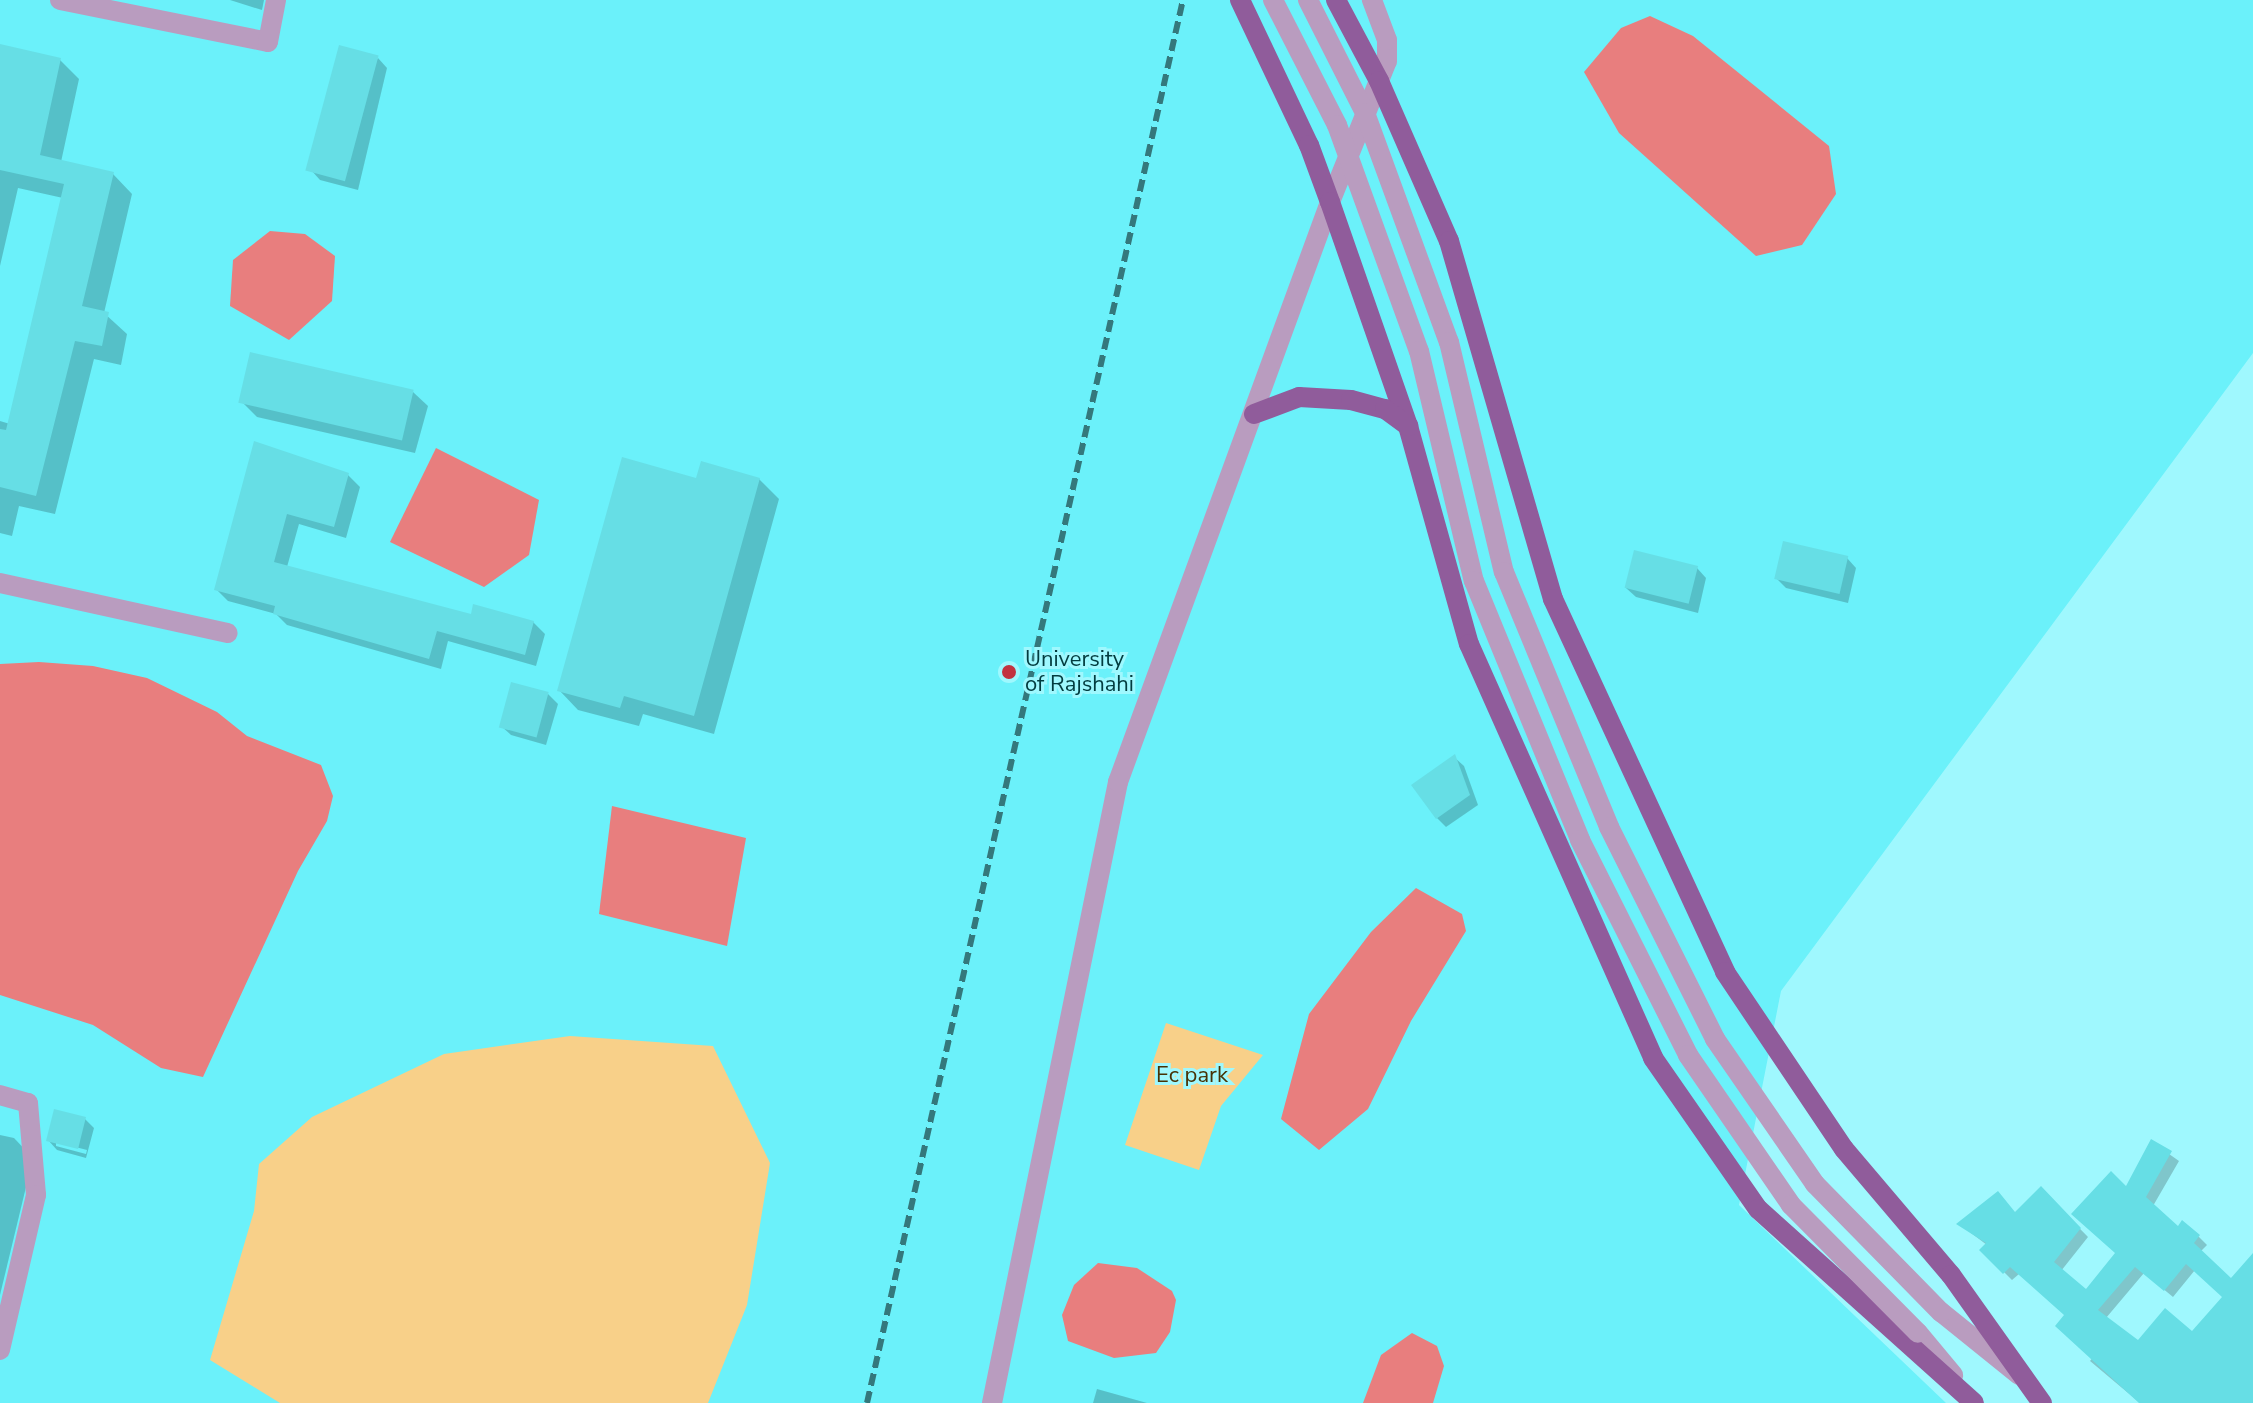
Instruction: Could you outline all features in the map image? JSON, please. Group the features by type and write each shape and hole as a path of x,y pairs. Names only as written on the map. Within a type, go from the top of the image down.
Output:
{"main road":[{"path":"1240,0 1309,145 1330,202 1408,426 1469,644 1653,1058 1758,1209 1975,1403"},
{"path":"1336,0 1379,81 1449,241 1553,599 1725,972 1844,1149 1951,1275 2042,1403"},
{"path":"1254,414 1299,397 1351,400 1385,409 1408,426"}],"street":[{"path":"60,0 268,42 276,0"},
{"path":"1273,0 1347,154 1419,351 1474,581 1580,840 1688,1055 1791,1205 1918,1333 1975,1403"},
{"path":"1308,0 1365,113 1449,342 1504,572 1609,827 1715,1039 1815,1184 1941,1312 2023,1378"},
{"path":"992,1403 1118,782 1330,202 1387,61 1387,40 1372,0"},
{"path":"0,583 228,633"},
{"path":"0,1095 28,1103 36,1195 0,1350"}],"shaded area":[{"name":"University of Rajshahi","path":"0,0 2253,0 2253,353 1781,991 1739,1205 1946,1403 0,1403"},
{"path":"1650,16 1693,36 1829,146 1836,194 1802,245 1756,256 1619,133 1584,72 1621,28"},
{"path":"270,231 305,234 335,256 332,301 289,340 230,306 233,260"},
{"path":"436,448 539,500 529,555 484,587 390,542"},
{"path":"39,662 93,666 147,678 217,712 247,736 321,765 333,796 327,821 298,871 203,1077 161,1068 93,1025 0,995 0,664"},
{"path":"612,806 746,838 727,946 599,914"},
{"path":"1416,888 1462,914 1466,931 1411,1021 1368,1109 1319,1150 1281,1119 1309,1014 1371,932"},
{"path":"1098,1263 1137,1268 1172,1291 1176,1300 1170,1332 1156,1353 1114,1358 1068,1341 1062,1315 1074,1285"},
{"path":"1412,1333 1437,1346 1444,1366 1433,1403 1363,1403 1381,1355"}],"green space":[{"name":"Ec park","path":"1166,1023 1263,1055 1221,1106 1199,1170 1125,1145"},
{"path":"570,1036 713,1046 770,1163 747,1305 708,1403 280,1403 210,1360 254,1211 259,1164 312,1117 444,1054"}],"building":[{"path":"0,44 61,58 40,155 114,172 82,306 109,312 102,346 75,341 36,496 0,487 0,429 6,430 64,184 0,170"},
{"path":"339,45 379,56 345,181 305,171"},
{"path":"250,352 414,390 402,440 238,403"},
{"path":"254,441 349,473 334,527 287,514 274,562 471,614 473,604 534,621 525,655 437,631 429,659 273,614 275,606 214,590"},
{"path":"622,457 696,478 701,461 760,478 694,716 624,696 620,708 557,691"},
{"path":"1783,541 1848,556 1840,594 1774,579"},
{"path":"1634,550 1698,566 1689,604 1625,588"},
{"path":"511,682 549,692 537,737 499,727"},
{"path":"1455,754 1470,795 1436,819 1411,785"},
{"path":"54,1109 86,1117 78,1149 46,1141"},
{"path":"2151,1139 2172,1151 2146,1197 2178,1226 2182,1220 2200,1235 2194,1243 2231,1278 2253,1253 2253,1403 2139,1403 2055,1326 2064,1315 2010,1267 2003,1274 1979,1250 1986,1243 1956,1224 1998,1191 2015,1212 2041,1186 2081,1228 2054,1262 2086,1289 2115,1253 2071,1214 2111,1171 2126,1186","holes":["2186,1264 2222,1297 2192,1331 2165,1308 2138,1340 2098,1310 2135,1267 2164,1291"]}],"railway":[{"path":"867,1403 1183,0"}],"place":[{"name":"University of Rajshahi","path":"1009,672"}]}
